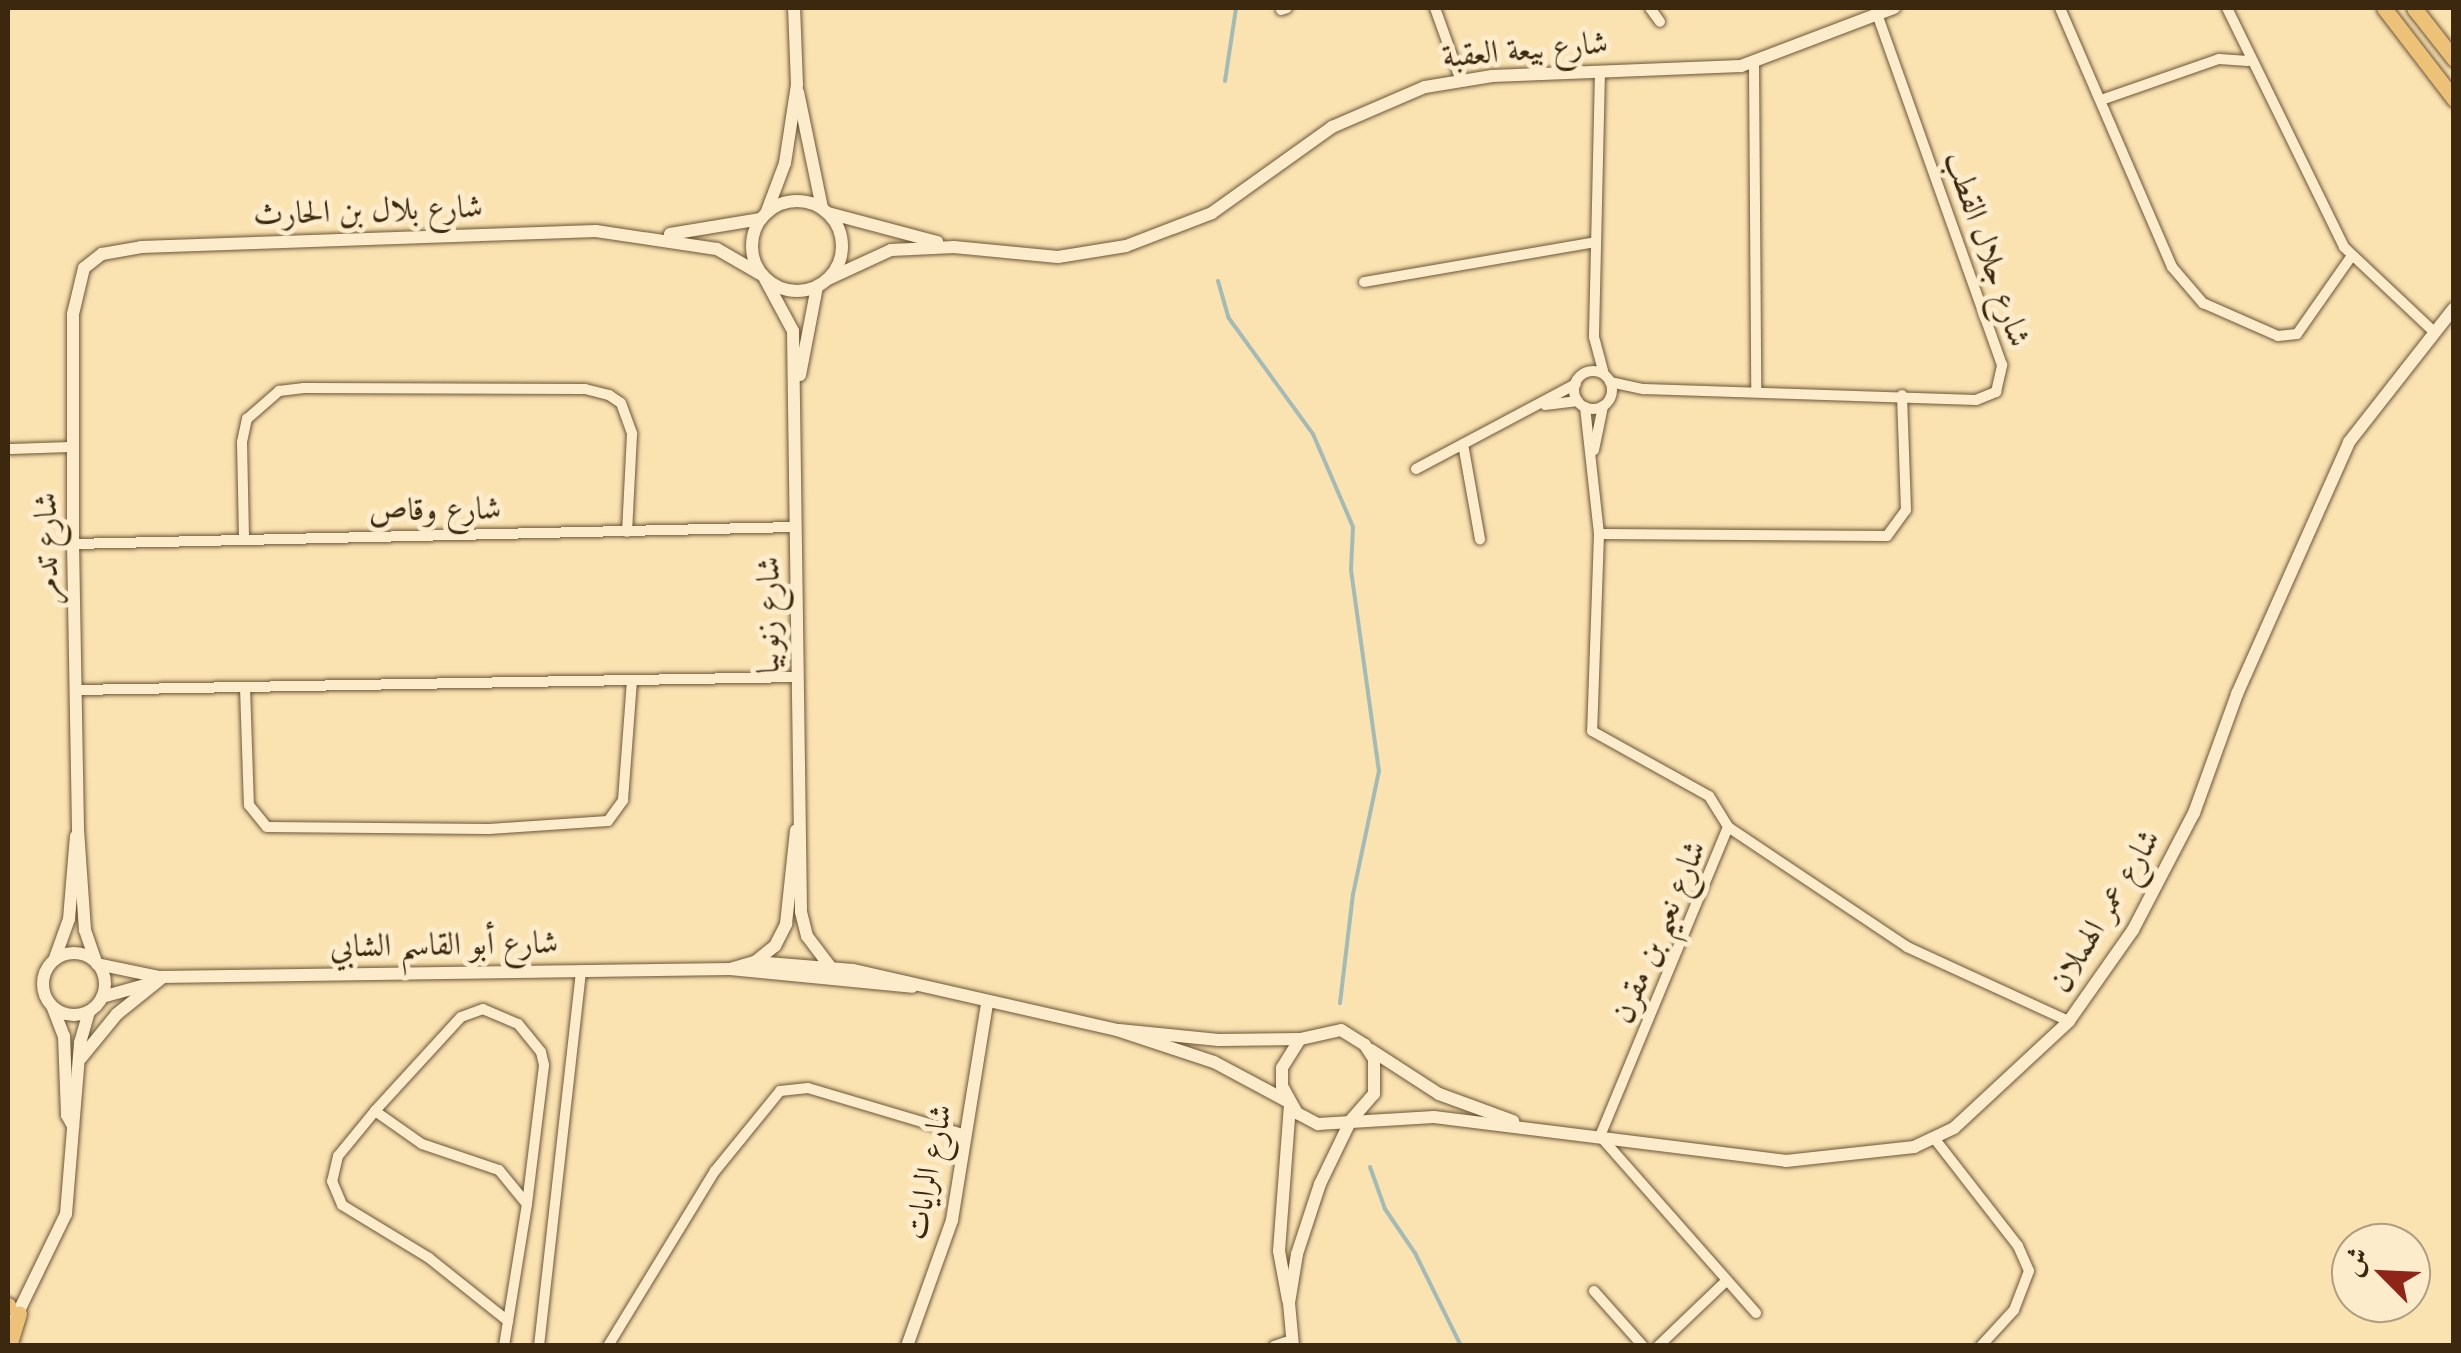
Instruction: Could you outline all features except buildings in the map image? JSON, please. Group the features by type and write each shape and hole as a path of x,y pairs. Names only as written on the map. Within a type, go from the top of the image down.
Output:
{"main road":[{"path":"2384,8 2454,99"},
{"path":"2414,8 2454,59"},
{"path":"9,1346 10,1308"}],"street":[{"path":"794,8 796,85 785,163 752,253 763,276 790,291 822,283 842,253 825,210 796,85"},
{"path":"1435,8 1460,78"},
{"path":"1650,8 1660,22"},
{"name":"شارع بيعة العقبة","path":"822,283 891,250 954,247 1058,257 1155,238 1212,212 1351,117 1460,78 1754,64 1894,8"},
{"path":"2060,8 2104,99 2172,267 2202,303 2278,336 2297,334 2351,257"},
{"path":"2227,8 2248,61 2351,257 2433,331"},
{"name":"شارع جلال القطب","path":"1579,380 1607,378 1644,389 1985,400 2003,373 1877,14"},
{"path":"2104,99 2219,59 2248,61"},
{"path":"1754,64 1756,391"},
{"path":"1600,71 1594,337 1607,378"},
{"path":"763,216 799,201 825,210"},
{"name":"شارع بيعة العقبة","path":"825,210 954,247"},
{"name":"شارع بلال بن الحارث","path":"659,235 725,226 763,216"},
{"path":"716,248 725,226"},
{"name":"شارع بلال بن الحارث","path":"84,268 102,254 140,247 596,230 659,235 716,248 763,276"},
{"path":"1364,282 1595,242"},
{"name":"شارع تدمر","path":"84,268 73,314 78,829 85,930 96,963"},
{"name":"شارع زنوبيا","path":"763,276 792,331 796,828 803,924 830,966"},
{"name":"شارع زنوبيا","path":"794,402 822,283"},
{"name":"شارع عمر الهملان","path":"1352,1119 1407,1116 1530,1126 1786,1161 1898,1149 1934,1138 2012,1080 2070,1021 2166,872 2237,694 2348,442 2454,308"},
{"path":"1416,469 1539,406 1579,380 1594,337"},
{"name":"شارع نعيم بن مقرن","path":"1593,456 1607,402 1607,378"},
{"name":"شارع نعيم بن مقرن","path":"1579,380 1593,456 1599,534 1592,731 1709,796 1728,827 1600,1136"},
{"path":"244,537 242,442 248,419 279,391 304,388 586,389 608,395 621,404 632,434 627,532"},
{"name":"شارع جلال القطب","path":"1582,404 1607,402 1644,389"},
{"path":"1599,534 1887,536 1906,510 1902,395"},
{"path":"1539,406 1582,404"},
{"path":"1463,444 1480,539"},
{"path":"8,449 74,447"},
{"name":"شارع وقاص","path":"74,544 244,537 796,528"},
{"path":"76,690 797,676"},
{"path":"245,687 248,805 266,827 280,832 490,829 608,821 622,800 632,680"},
{"path":"1728,827 1907,947 2070,1021"},
{"name":"شارع زنوبيا","path":"755,962 775,946 786,924 796,828"},
{"name":"شارع تدمر","path":"53,961 69,918 78,829"},
{"path":"8,1329 10,1308 26,1294 66,1214 80,1060 90,1011 101,998 104,980 96,963 70,953 53,961 43,985 64,1036 66,1115 73,1126"},
{"name":"شارع أبو القاسم الشابي","path":"730,969 755,962 830,966 1117,1030 1219,1040 1300,1039"},
{"name":"شارع أبو القاسم الشابي","path":"96,963 161,978 730,969 912,987"},
{"path":"539,1346 582,970"},
{"path":"80,1060 117,1014 161,978"},
{"name":"شارع أبو القاسم الشابي","path":"101,998 161,978"},
{"name":"شارع الرايات","path":"907,1346 952,1220 987,1003"},
{"path":"52,1006 72,1015 90,1011"},
{"path":"504,1346 527,1204 544,1065 541,1052 518,1024 483,1009 462,1017 338,1156 334,1196 508,1321"},
{"name":"شارع أبو القاسم الشابي","path":"1117,1030 1214,1062 1289,1103"},
{"path":"1274,1346 1292,1343 1279,1252 1289,1103 1282,1068 1300,1039 1340,1030 1364,1045 1377,1076 1366,1108 1352,1119 1311,1207 1289,1303"},
{"name":"شارع عمر الهملان","path":"1364,1045 1439,1094 1530,1126"},
{"path":"608,1346 715,1171 773,1097 789,1087 966,1135"},
{"path":"1289,1103 1318,1124 1352,1119"},
{"path":"375,1112 422,1144 498,1170 527,1204"},
{"path":"1600,1136 1756,1313"},
{"path":"1934,1138 2018,1246 2029,1271 2014,1310 1981,1346"},
{"path":"1658,1346 1726,1281"},
{"path":"1594,1291 1643,1346"}],"waterway":[{"path":"1225,81 1236,8"},
{"path":"1218,281 1228,317 1313,434 1353,527 1351,570 1379,771 1353,894 1340,1003"},
{"path":"1370,1167 1385,1209 1415,1253 1461,1346"}]}
